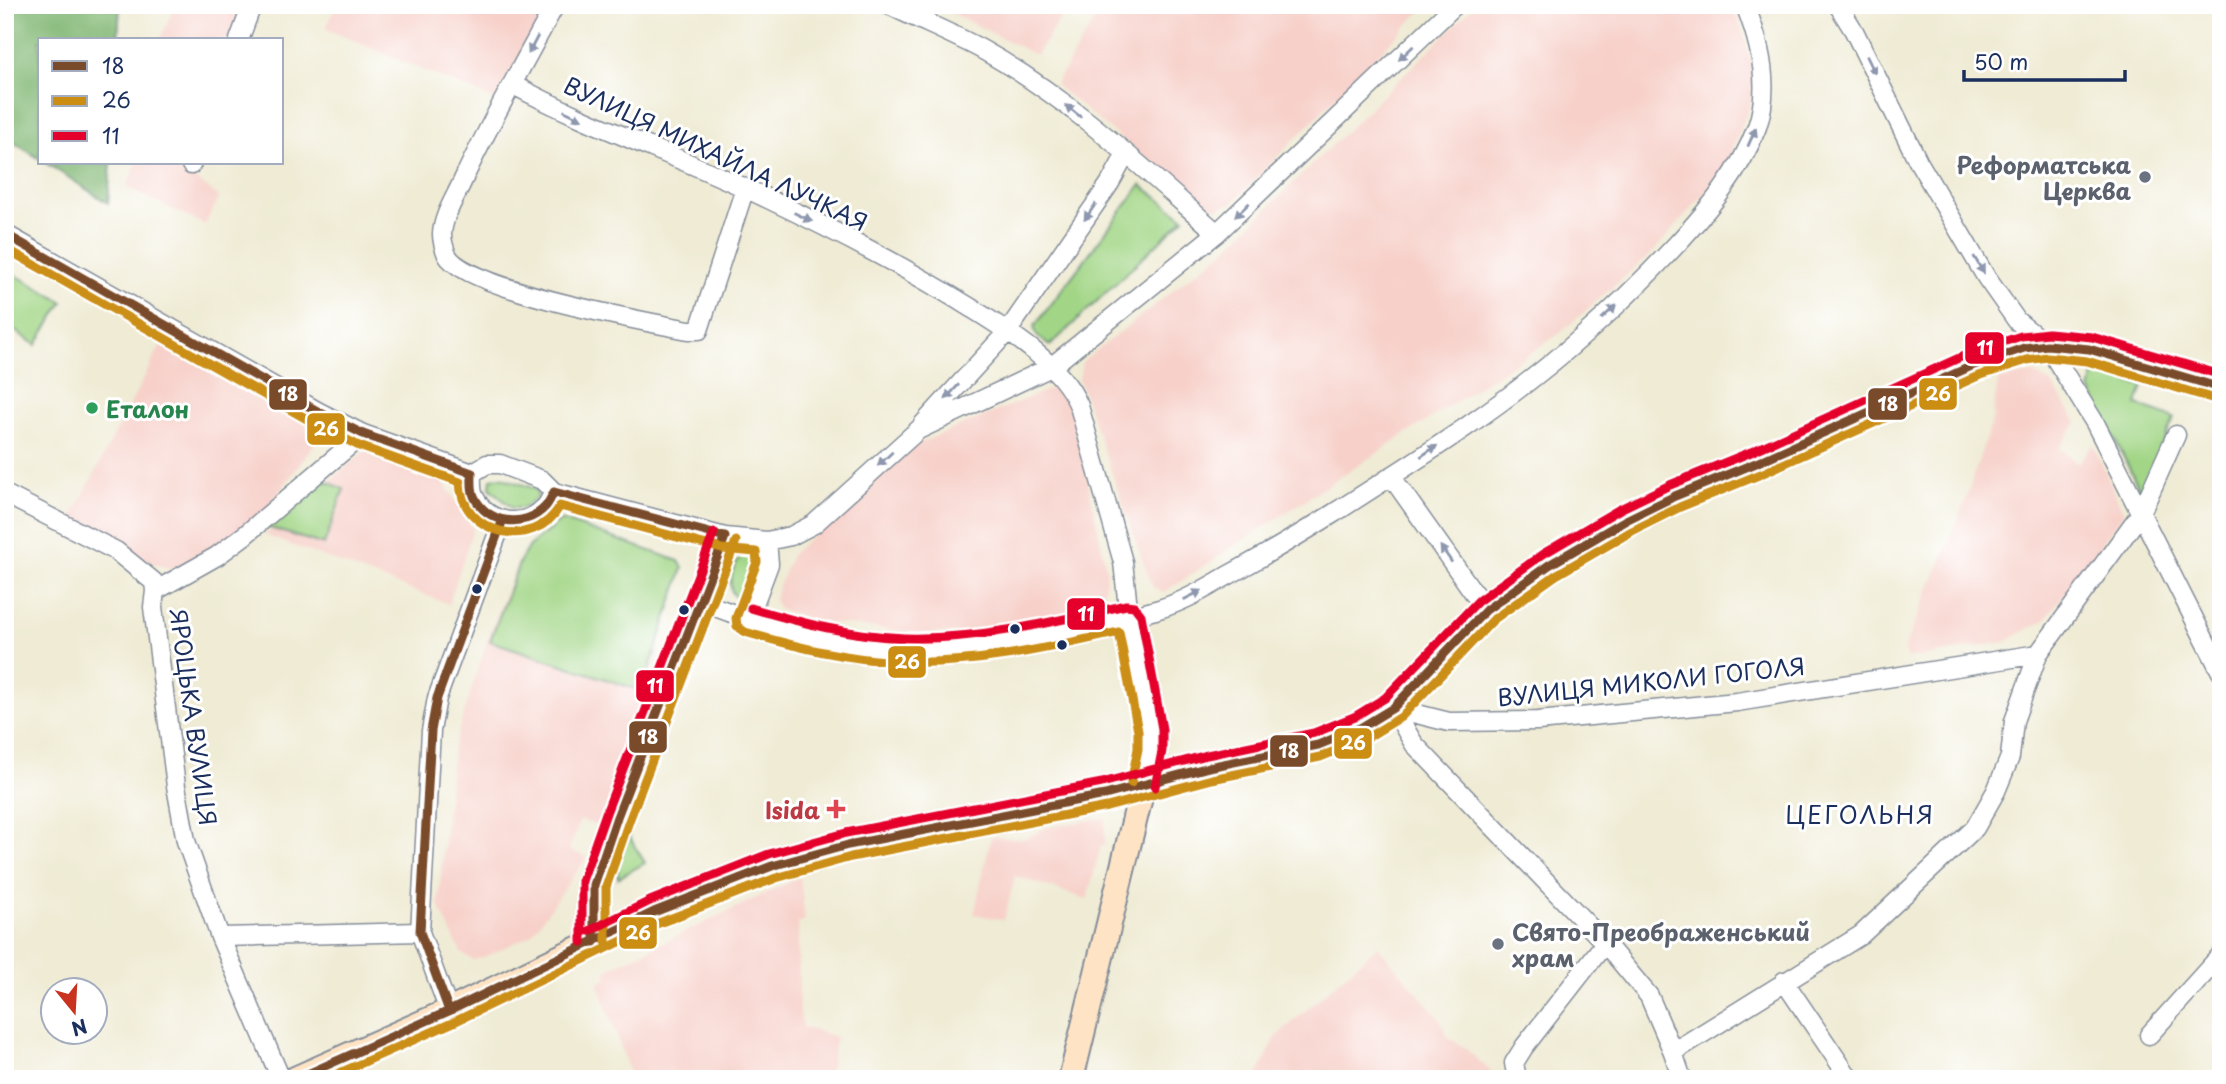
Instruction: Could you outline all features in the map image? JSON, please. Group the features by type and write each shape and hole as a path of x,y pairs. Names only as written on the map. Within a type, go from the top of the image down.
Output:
{"main road":[{"path":"295,1079 449,1011 664,907 772,866 848,845 1097,797 1209,767 1318,745 1360,728 1393,708 1428,668 1486,610 1549,565 1626,520 1675,496 1795,446 1974,365 2024,348 2047,345 2089,349 2221,388"},
{"path":"1071,1079 1143,785"}],"street":[{"path":"240,38 252,5"},
{"path":"555,5 459,189 442,234 448,257 458,265 493,282 566,305 699,330 745,188"},
{"path":"889,5 980,49 1018,71 1126,154 1217,233"},
{"path":"918,430 1051,367 1217,233 1455,5"},
{"path":"700,601 788,632 851,644 923,650 984,645 1058,635 1173,605 1287,543 1486,411 1582,338 1649,275 1706,212 1739,167 1758,124 1762,96 1761,57 1755,29 1745,5"},
{"path":"1838,5 1854,30 1918,160 1986,277 2014,317 2047,345 2095,423 2221,672"},
{"name":"ВУЛИЦЯ МИХАЙЛА ЛУЧКАЯ","path":"512,84 579,118 745,188 927,280 1008,331 1068,384 1079,406 1123,562 1129,617 1150,730 1150,750 1143,785"},
{"path":"472,473 486,464 500,464 542,480 554,492 725,537 767,541 791,536 814,524 918,430 1008,331 1110,183 1126,154"},
{"path":"5,234 234,366 363,434 472,473"},
{"name":"ЯРОЦЬКА ВУЛИЦЯ","path":"281,1079 220,937 186,841 178,800 153,607 155,591 217,556 245,535 363,434"},
{"path":"1674,1052 1861,935 1975,828 1996,791 2010,757 2014,721 2038,654 2141,513 2176,435"},
{"path":"472,473 473,495 485,510 502,522 525,520 546,506 554,492"},
{"path":"1391,476 1486,610"},
{"path":"5,494 116,551 154,582 155,591"},
{"path":"449,1011 420,932 430,743 437,698 502,522"},
{"path":"594,942 594,885 617,817 725,537"},
{"path":"748,620 769,564 767,541"},
{"name":"ВУЛИЦЯ МИКОЛИ ГОГОЛЯ","path":"1393,708 1449,722 1538,721 1737,702 2038,654"},
{"path":"1393,708 1414,744 1605,943 1649,996 1674,1052 1682,1079"},
{"path":"220,937 420,932"},
{"path":"1517,1079 1514,1063 1524,1047 1605,943"},
{"path":"2149,1035 2221,955"},
{"path":"1784,981 1850,1079"}],"shaded area":[{"path":"175,5 246,5 234,38 161,38"},
{"path":"336,5 549,5 494,100 326,29"},
{"path":"1069,5 1036,55 940,7"},
{"path":"1104,5 1427,5 1232,203 1217,208 1199,201 1055,85"},
{"path":"1475,5 1731,5 1740,24 1752,65 1751,102 1724,171 1653,252 1559,334 1163,593 1153,587 1147,573 1079,380 1082,362 1227,248"},
{"path":"137,164 189,164 189,169 197,180 219,197 205,225 126,187"},
{"path":"166,335 329,424 265,512 178,570 147,562 72,517"},
{"path":"2032,373 2051,383 2077,422 2059,448 2078,463 2093,445 2124,513 2045,620 2005,642 1907,659 1905,647 1962,510 1993,417 1998,380"},
{"path":"1055,387 1067,392 1075,418 1107,573 1102,599 1087,613 1063,622 997,633 919,633 813,621 779,609 774,599 791,555 907,448"},
{"path":"366,450 439,475 473,528 449,604 265,535"},
{"path":"517,565 667,620 644,697 599,826 580,820 569,850 587,857 531,935 473,960 461,953 438,904 453,748 486,644"},
{"path":"1105,818 1105,844 1101,845 1087,899 1015,876 1004,920 974,914 991,837 1023,839 1049,827"},
{"path":"800,877 805,920 798,923 799,1009 803,1027 836,1037 828,1079 632,1079 598,982 607,978 606,970"},
{"path":"1378,946 1440,1019 1447,1037 1464,1047 1499,1079 1256,1079 1276,1037"}],"green space":[{"path":"5,5 120,5 118,38 38,38 38,158 5,137"},
{"path":"48,164 111,164 108,203"},
{"path":"1141,185 1184,218 1050,346 1037,336 1034,327"},
{"path":"5,269 63,302 36,345 5,324"},
{"path":"2095,372 2143,386 2137,405 2174,418 2142,494 2090,389"},
{"path":"500,477 536,489 538,497 523,508 512,508 490,488 491,479"},
{"path":"321,479 344,489 324,545 264,526"},
{"path":"562,520 679,561 683,568 642,691 490,641 520,561 529,546"},
{"path":"747,552 753,553 758,562 748,592 744,596 736,597 731,587 732,573 738,560"},
{"path":"628,835 645,863 618,878 618,860"}],"transit line":[{"name":"18","path":"5,234 319,412 363,434 472,473 474,496 487,513 496,518 517,521 537,514 549,502 554,492"},
{"name":"26","path":"5,248 314,423 359,446 460,482 464,500 472,515 485,525 517,533 534,529 548,520 560,506 722,549 756,552 757,562 736,618 737,626 745,632 842,656 902,662 984,658 1119,632 1138,731 1138,749 1131,783"},
{"name":"11","path":"589,931 650,901 769,854 846,833 1102,783 1207,755 1314,733 1354,717 1385,698 1478,601 1543,554 1620,509 1670,485 1751,452 1970,353 2021,336 2048,333 2092,337 2221,375"},
{"name":"18","path":"296,1079 449,1011 654,912 772,866 848,845 1105,795 1209,767 1318,745 1360,728 1393,708 1486,610 1549,565 1626,520 1675,496 1756,463 1974,365 2024,348 2047,345 2089,349 2221,388"},
{"name":"26","path":"326,1079 454,1022 659,923 776,878 851,857 1107,807 1212,779 1320,757 1365,739 1401,717 1494,619 1556,575 1680,507 1761,474 1978,376 2027,360 2047,357 2087,361 2218,400"},
{"name":"18","path":"554,492 725,537"},
{"name":"18","path":"449,1011 420,932 431,731 437,698 502,522"},
{"name":"11","path":"582,942 582,881 714,533"},
{"name":"18","path":"594,942 594,885 617,817 725,537"},
{"name":"26","path":"606,942 606,887 736,541"},
{"name":"11","path":"751,608 846,632 885,637 932,638 1016,629 1126,605 1134,606 1141,615 1162,729 1162,751 1155,787"}],"place":[{"name":"Реформатська Церква","path":"2145,177"},
{"name":"Еталон","path":"92,408"},
{"name":"Isida","path":"836,809"},
{"name":"Свято-Преображенський храм","path":"1498,944"}],"district":[{"name":"ЦЕГОЛЬНЯ","path":"1860,814"}]}
